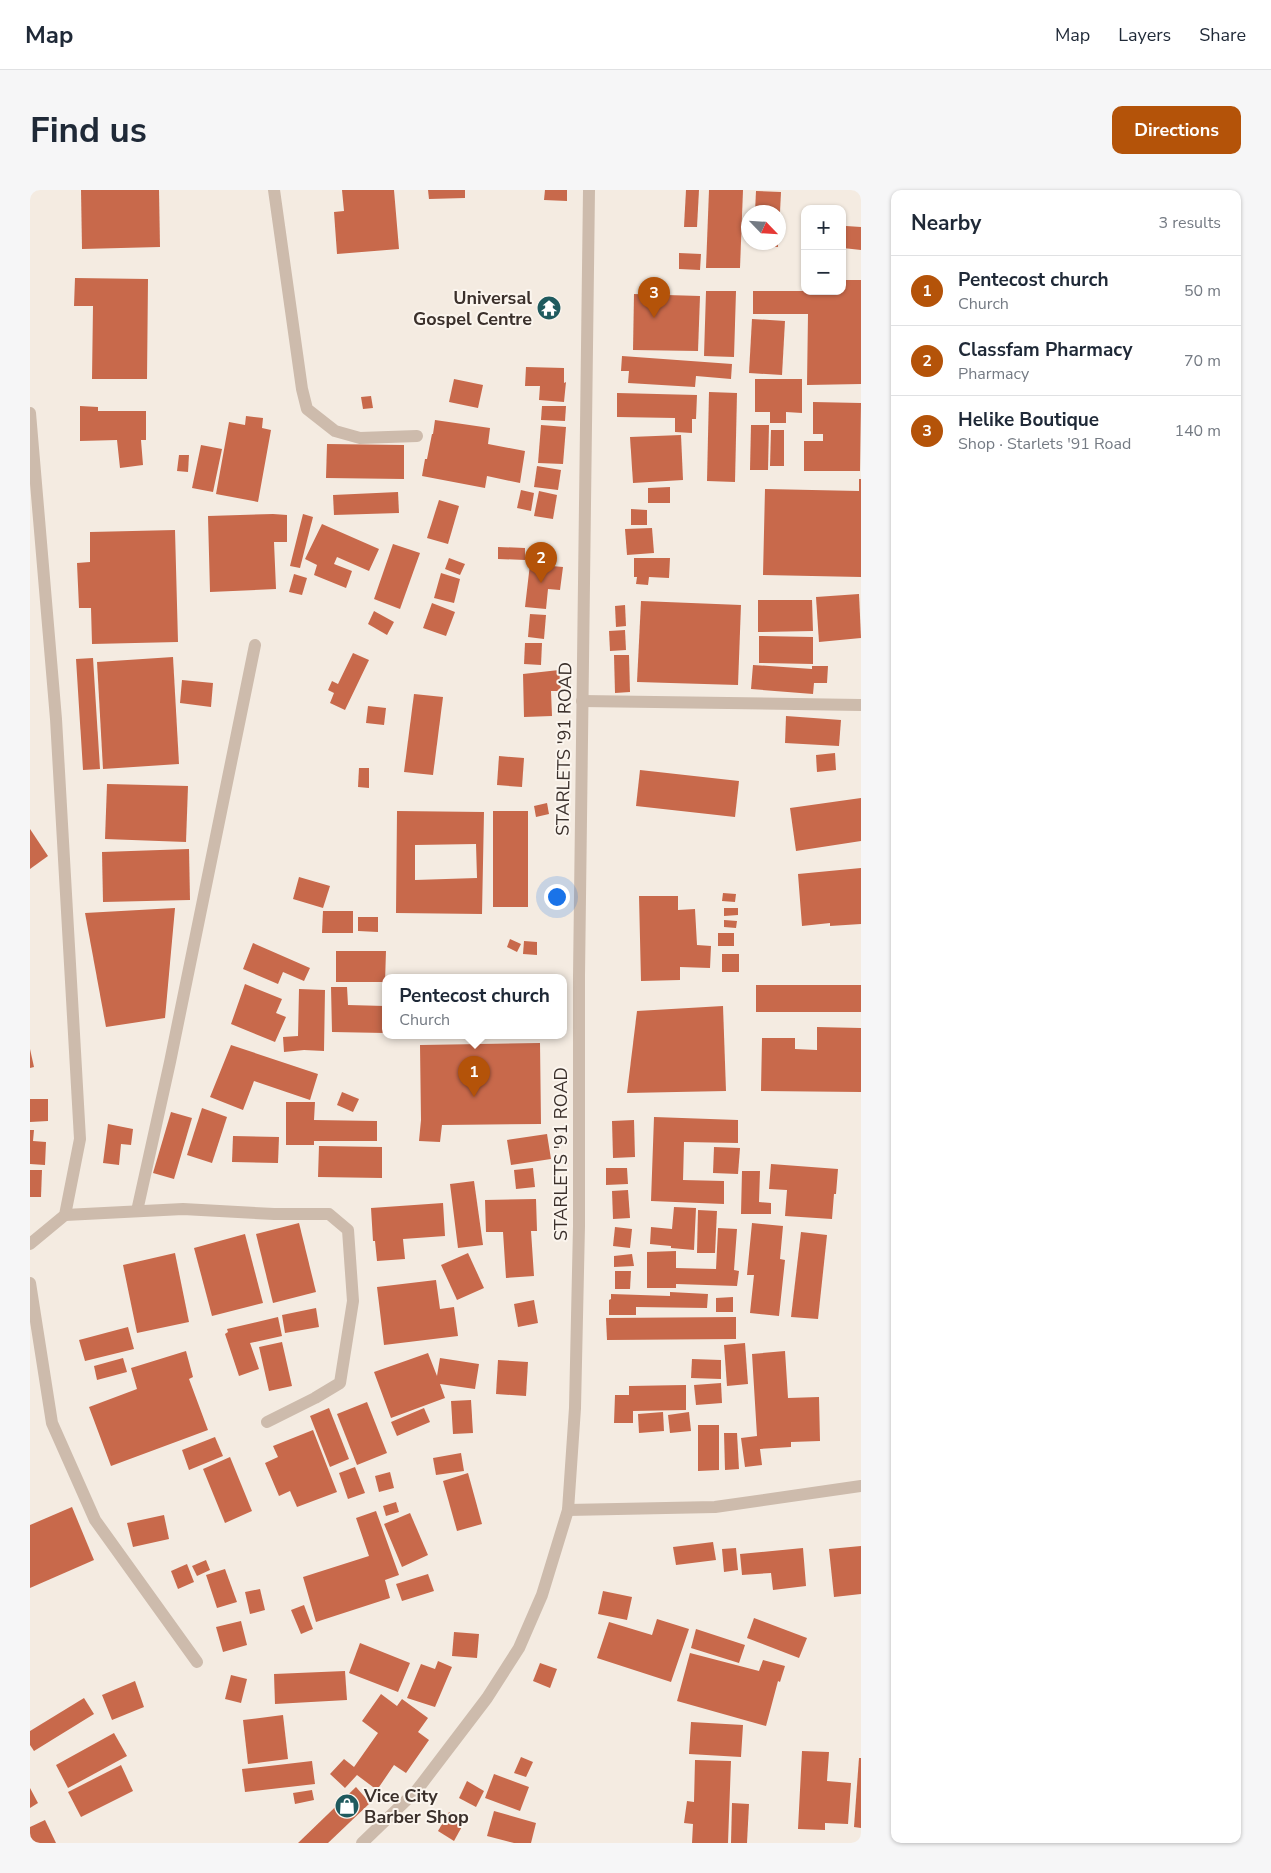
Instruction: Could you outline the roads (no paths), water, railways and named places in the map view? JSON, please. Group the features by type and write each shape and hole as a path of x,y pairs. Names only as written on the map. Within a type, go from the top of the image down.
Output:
{"street":[{"path":"274,190 302,389 307,409 336,432 360,438 417,436"},
{"name":"STARLETS '91 ROAD","path":"362,1843 417,1790 487,1698 519,1648 542,1595 568,1510 575,1408 579,1226 578,976 589,190"},
{"path":"30,413 56,719 80,1139 65,1215"},
{"path":"137,1211 170,1062 255,645"},
{"path":"582,701 861,705"},
{"path":"30,1244 65,1215 182,1209 274,1214 329,1214 348,1230 353,1301 340,1382 315,1398 267,1422"},
{"path":"30,1283 52,1423 95,1520 197,1662"},
{"path":"568,1510 715,1506 861,1486"}],"place":[{"name":"Universal Gospel Centre","path":"549,308"},
{"name":"Helike Boutique","path":"654,318"},
{"name":"Classfam Pharmacy","path":"541,583"},
{"name":"Pentecost church","path":"474,1097"},
{"name":"Vice City Barber Shop","path":"347,1806"}]}
